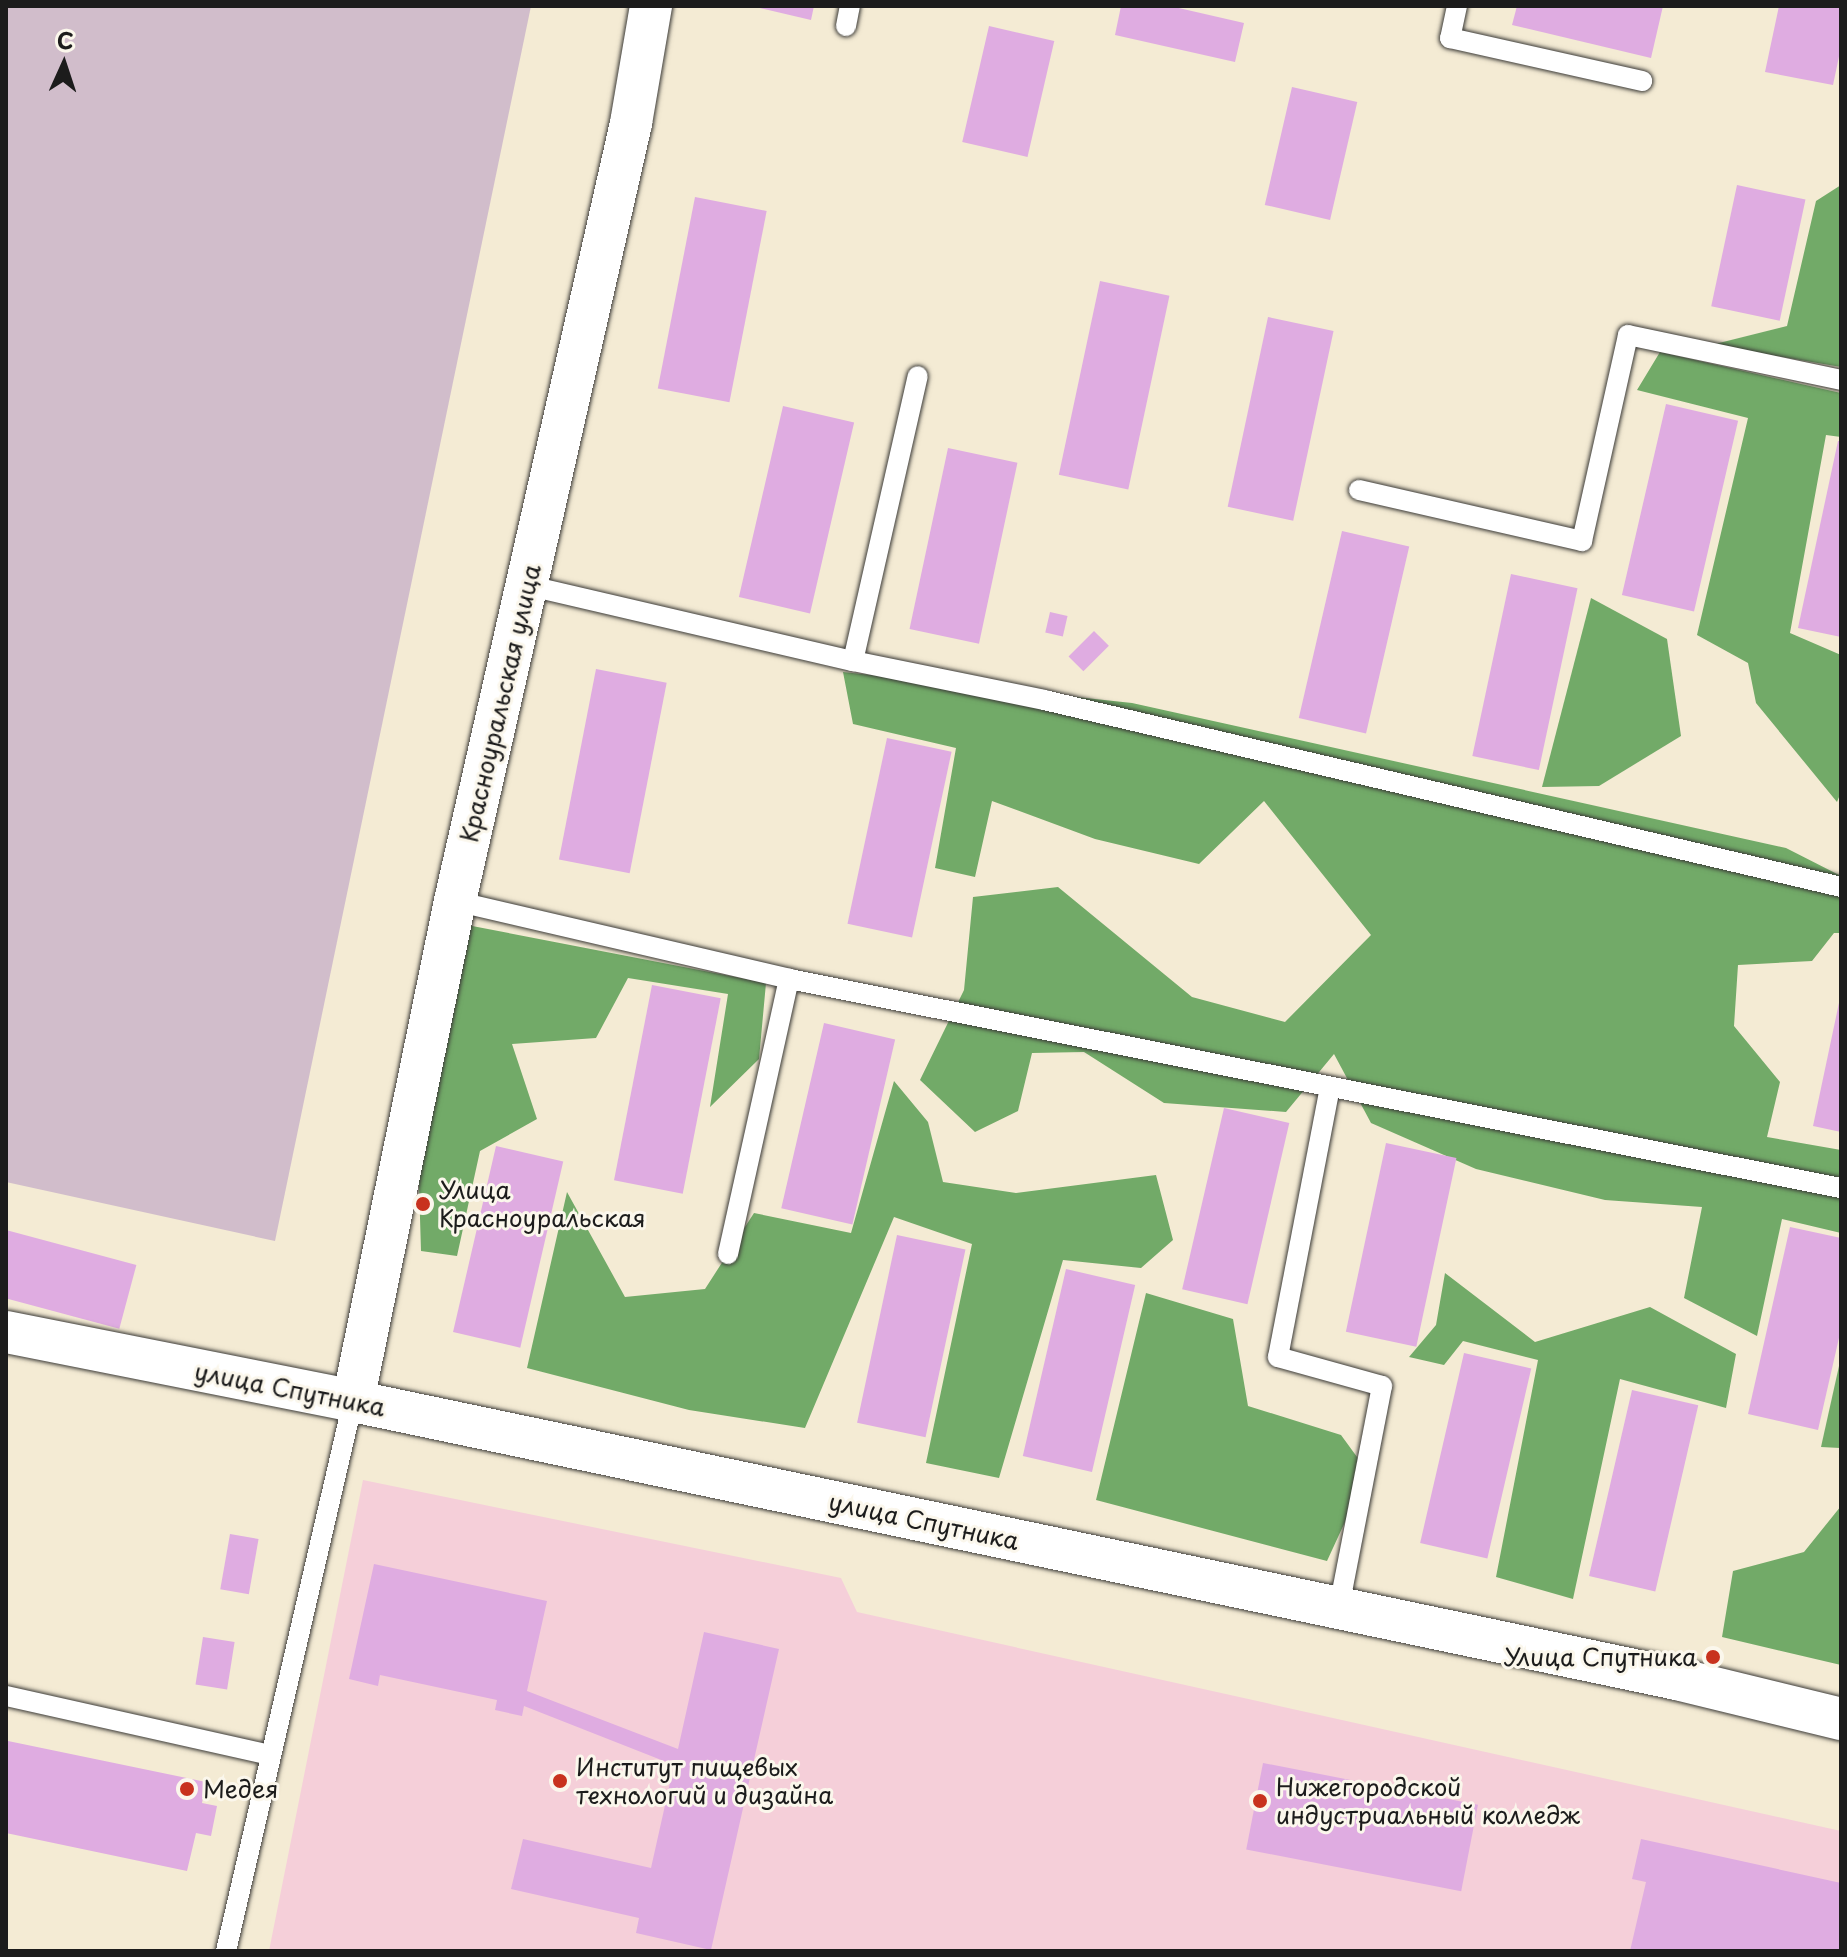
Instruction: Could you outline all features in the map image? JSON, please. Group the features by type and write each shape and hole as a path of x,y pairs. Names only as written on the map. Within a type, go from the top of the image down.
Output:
{"street":[{"name":"Красноуральская улица","path":"353,1401 455,901 631,123 651,6"},
{"name":"улица Спутника","path":"6,1332 353,1401 1677,1679 1841,1719"}],"lane":[{"path":"1457,6 1450,38 1642,81"},
{"path":"1359,490 1582,541 1628,335 1841,380"},
{"path":"853,661 918,376"},
{"path":"526,585 853,661 1044,700 1841,887"},
{"path":"455,901 789,979 1841,1188"},
{"path":"728,1254 789,979"},
{"path":"1330,1087 1278,1357 1382,1386 1339,1608"},
{"path":"226,1951 353,1401"},
{"path":"6,1696 271,1755"}],"shaded area":[{"path":"6,6 531,6 275,1241 6,1182"},
{"path":"363,1480 841,1578 857,1612 1841,1831 1841,1951 269,1951"}],"green space":[{"path":"1841,185 1841,367 1711,345 1787,326 1816,201"},
{"path":"1660,352 1841,393 1841,437 1826,435 1790,633 1841,655 1841,792 1837,802 1756,703 1748,663 1697,635 1748,418 1637,390"},
{"path":"1591,598 1667,639 1681,736 1599,786 1542,787"},
{"path":"843,672 1132,703 1786,848 1841,876 1841,933 1834,933 1812,961 1738,965 1734,1026 1780,1082 1767,1137 1841,1150 1841,1233 1782,1219 1757,1336 1684,1298 1702,1207 1605,1200 1476,1169 1371,1123 1334,1054 1286,1112 1164,1103 1084,1052 1032,1053 1018,1111 975,1132 920,1080 964,990 973,897 1058,887 1192,997 1285,1022 1371,935 1264,801 1199,864 1095,839 992,801 975,877 935,868 956,748 853,724"},
{"path":"467,925 766,983 759,1059 710,1107 728,994 628,978 596,1038 512,1044 537,1119 480,1151 457,1256 421,1251 417,1118"},
{"path":"894,1081 928,1122 943,1182 1016,1193 1156,1175 1173,1240 1141,1268 1063,1260 999,1478 926,1463 972,1244 894,1217 805,1428 689,1410 527,1368 567,1192 625,1297 705,1289 754,1213 851,1233"},
{"path":"1445,1273 1535,1342 1650,1307 1736,1354 1726,1408 1620,1379 1573,1599 1496,1577 1538,1360 1463,1341 1444,1365 1409,1357 1436,1325"},
{"path":"1146,1293 1233,1319 1248,1406 1341,1435 1368,1472 1327,1561 1096,1500"},
{"path":"1841,1357 1840,1448 1821,1447"},
{"path":"1841,1506 1841,1665 1722,1637 1733,1571 1804,1552"}],"building":[{"path":"751,6 814,6 811,20"},
{"path":"1121,6 1170,6 1244,23 1235,62 1115,35"},
{"path":"1517,6 1663,6 1651,58 1512,25"},
{"path":"1779,6 1841,6 1841,47 1833,85 1765,72"},
{"path":"989,26 1054,41 1028,157 962,142"},
{"path":"1292,87 1357,102 1330,220 1265,205"},
{"path":"1737,185 1805,200 1780,321 1711,306"},
{"path":"695,197 767,211 729,402 658,388"},
{"path":"1100,281 1169,296 1128,489 1059,475"},
{"path":"1268,317 1334,331 1293,521 1228,507"},
{"path":"1666,404 1738,421 1694,612 1622,595"},
{"path":"783,406 854,422 810,613 739,597"},
{"path":"1838,441 1841,441 1841,637 1798,628"},
{"path":"948,448 1017,463 979,644 910,629"},
{"path":"1342,531 1409,547 1366,734 1299,718"},
{"path":"1511,574 1578,588 1539,770 1472,756"},
{"path":"1050,612 1068,616 1063,637 1045,632"},
{"path":"1094,631 1109,646 1083,671 1069,656"},
{"path":"596,669 667,683 630,873 559,859"},
{"path":"887,738 952,752 912,938 847,924"},
{"path":"652,985 721,998 683,1194 614,1180"},
{"path":"1841,998 1841,1132 1813,1126"},
{"path":"824,1023 895,1039 852,1225 781,1208"},
{"path":"1224,1108 1289,1123 1247,1304 1182,1289"},
{"path":"1386,1143 1456,1158 1416,1347 1346,1332"},
{"path":"496,1146 563,1162 520,1348 453,1332"},
{"path":"1790,1227 1841,1238 1841,1329 1818,1430 1748,1414"},
{"path":"6,1230 136,1265 119,1329 6,1298"},
{"path":"897,1235 965,1250 926,1437 857,1423"},
{"path":"1066,1269 1135,1285 1092,1472 1023,1456"},
{"path":"1464,1353 1531,1369 1487,1559 1420,1543"},
{"path":"1632,1390 1698,1405 1655,1591 1589,1576"},
{"path":"230,1534 259,1539 249,1594 220,1589"},
{"path":"374,1564 547,1601 527,1691 678,1749 704,1632 779,1649 711,1950 636,1933 639,1918 511,1889 523,1839 651,1868 674,1765 524,1706 522,1716 495,1710 497,1700 380,1675 378,1686 349,1679"},
{"path":"203,1637 235,1642 227,1689 195,1684"},
{"path":"8,1741 206,1782 202,1803 217,1806 211,1836 196,1833 187,1871 6,1833"},
{"path":"1263,1763 1478,1805 1461,1891 1246,1849"},
{"path":"1641,1839 1841,1883 1841,1951 1630,1951 1646,1882 1632,1879"}],"place":[{"name":"Улица Красноуральская","path":"423,1204"},
{"name":"Улица Спутника","path":"1713,1657"},
{"name":"Институт пищевых технологий и дизайна","path":"560,1781"},
{"name":"Медея","path":"187,1789"},
{"name":"Нижегородской индустриальный колледж","path":"1260,1801"}]}
